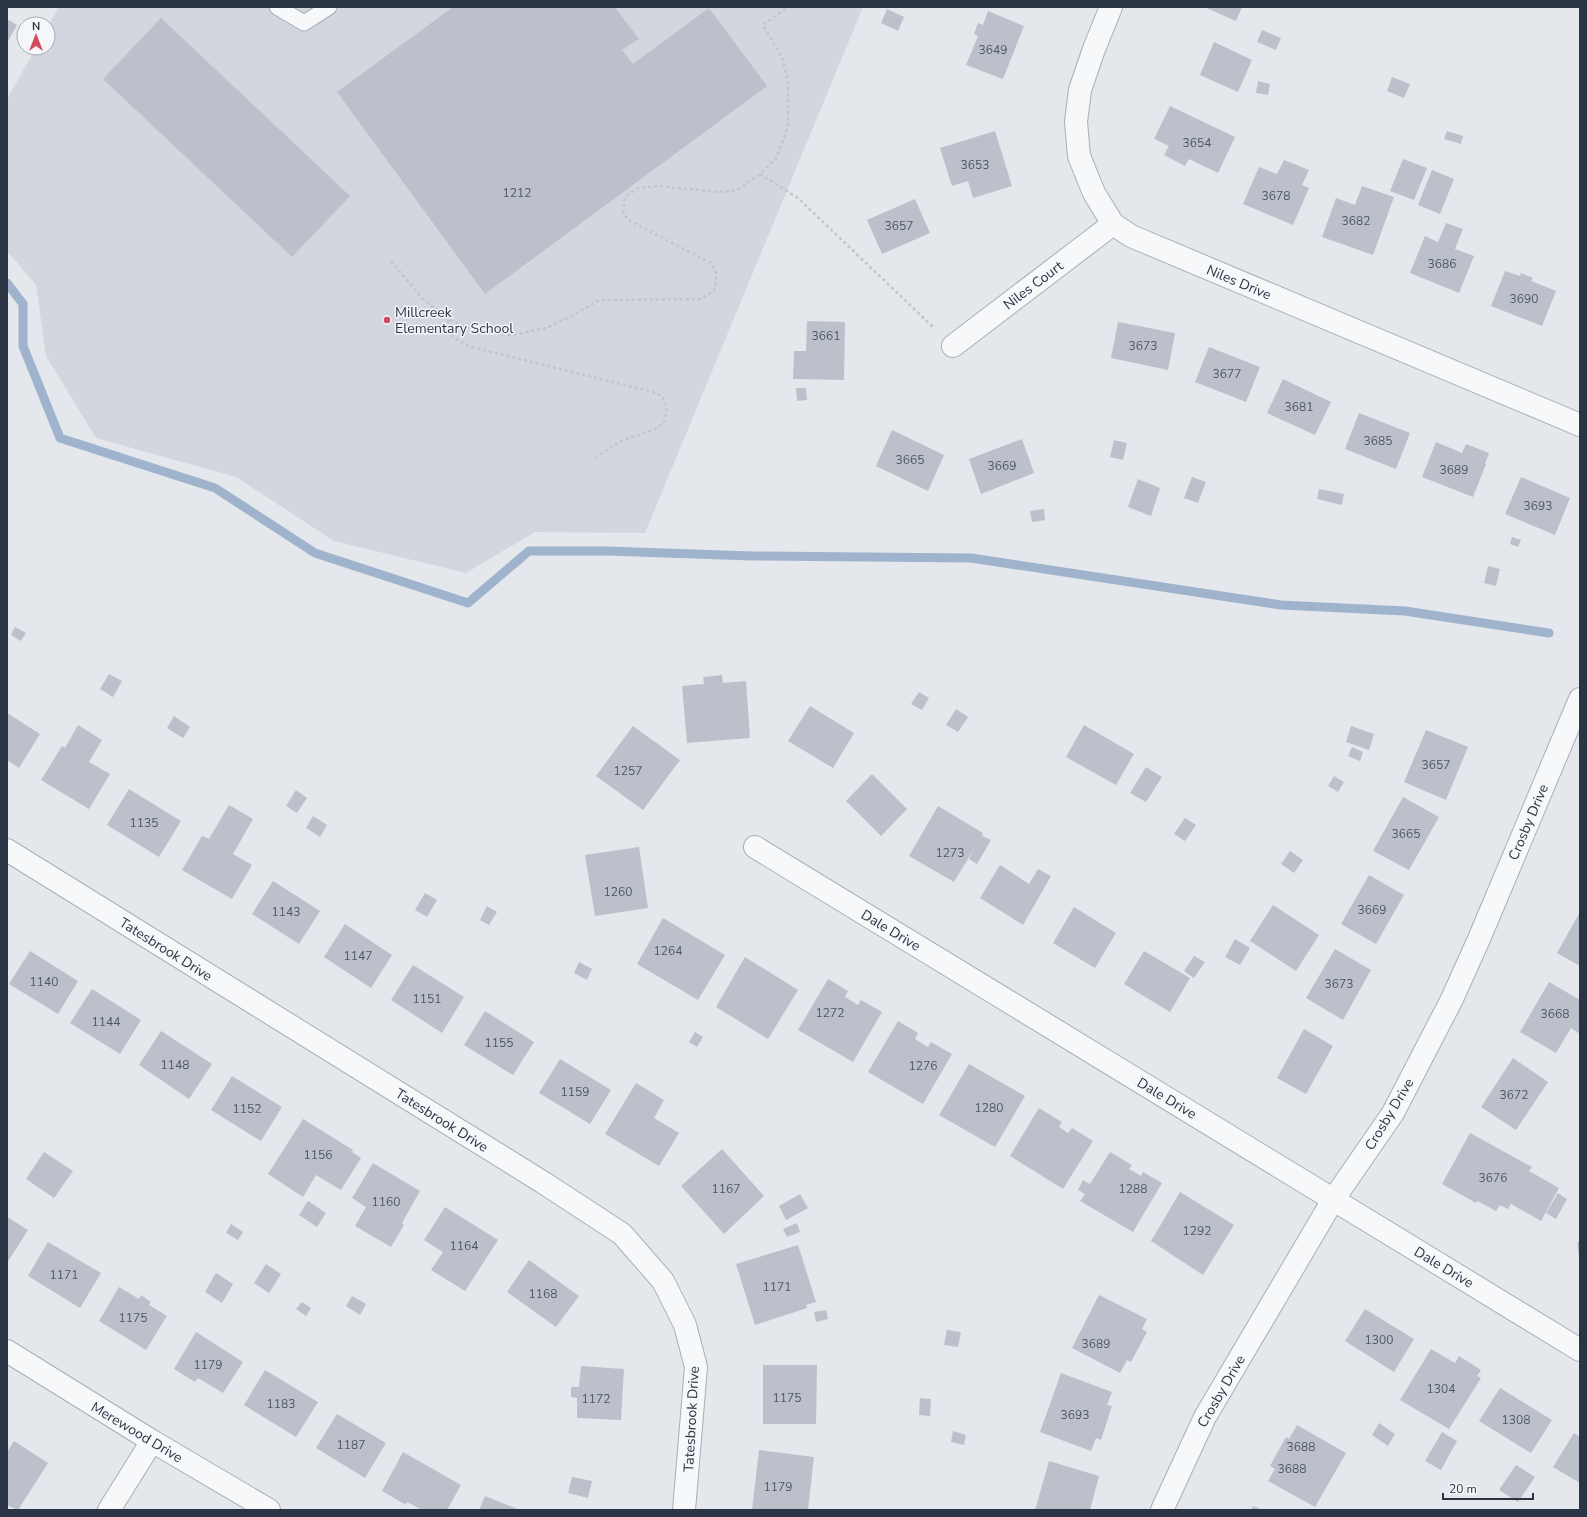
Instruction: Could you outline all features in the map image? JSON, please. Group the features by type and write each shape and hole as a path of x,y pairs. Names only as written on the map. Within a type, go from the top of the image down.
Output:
{"street":[{"name":"Niles Drive","path":"1111,7 1094,49 1080,90 1076,122 1079,156 1094,193 1113,224 1131,236 1580,426"},
{"name":"Niles Court","path":"953,346 1113,224"},
{"name":"Crosby Drive","path":"1162,1510 1205,1416 1333,1200 1393,1113 1452,999 1479,939 1580,699"},
{"name":"Dale Drive","path":"755,847 1580,1350"},
{"name":"Tatesbrook Drive","path":"7,850 531,1175 622,1234 662,1281 685,1325 696,1367 684,1510"},
{"name":"Merewood Drive","path":"7,1351 152,1441 269,1510"},
{"path":"109,1510 152,1441"}],"lane":[{"path":"277,7 304,23 329,7"}],"path":[{"path":"390,261 421,297 449,320 472,330 512,335 546,328 574,316 599,300 700,299 714,291 717,275 711,263 628,220 623,212 625,197 638,188 658,186 718,192 737,190 760,174 776,158 788,124 788,83 783,59 763,25 788,7"},
{"path":"760,174 798,198 953,346"},
{"path":"449,320 445,328 460,343 650,391 662,396 667,407 665,420 658,428 621,441 596,457"}],"shaded area":[{"name":"Millcreek Elementary School","path":"59,7 863,7 645,533 535,532 466,573 334,541 236,477 96,438 46,356 36,285 7,251 7,99 31,56 56,56 56,16 54,16"}],"building":[{"path":"453,7 618,7 616,9 639,39 622,50 633,64 709,8 767,86 485,294 337,92"},
{"path":"1204,7 1242,7 1236,21"},
{"path":"887,9 904,17 898,31 881,23"},
{"path":"988,11 1024,26 1003,79 966,65 978,36 974,34 978,23 983,25"},
{"path":"161,18 350,196 292,257 103,79"},
{"path":"7,19 16,24 16,27 7,43"},
{"path":"1262,30 1281,38 1276,50 1257,42"},
{"path":"1214,42 1252,60 1238,92 1200,75"},
{"path":"1392,77 1410,84 1404,98 1387,91"},
{"path":"1258,81 1270,84 1268,95 1256,93"},
{"path":"1170,106 1235,137 1218,173 1189,159 1185,166 1164,155 1169,146 1154,139"},
{"path":"995,131 1012,186 973,198 968,181 952,186 940,148"},
{"path":"1447,131 1463,136 1461,144 1444,139"},
{"path":"1403,159 1427,168 1414,200 1390,191"},
{"path":"1284,160 1309,170 1302,185 1309,188 1293,225 1243,204 1259,167 1277,174"},
{"path":"1432,170 1454,179 1440,214 1418,205"},
{"path":"1362,186 1394,197 1373,255 1322,237 1336,198 1355,205"},
{"path":"915,199 930,233 882,254 867,220"},
{"path":"1446,223 1463,229 1455,249 1474,256 1459,293 1410,273 1425,236 1438,242"},
{"path":"1505,271 1520,276 1521,273 1533,278 1531,281 1556,291 1542,326 1491,306"},
{"path":"807,321 845,322 844,380 793,379 794,351 806,351"},
{"path":"1118,322 1175,333 1168,370 1111,358"},
{"path":"1209,347 1260,367 1246,402 1195,382"},
{"path":"1283,379 1331,402 1315,435 1267,413"},
{"path":"796,388 806,388 807,400 797,401"},
{"path":"1359,413 1410,433 1396,469 1345,449"},
{"path":"892,430 944,455 928,491 876,466"},
{"path":"1022,439 1034,473 981,494 969,459"},
{"path":"1114,440 1127,443 1123,460 1110,457"},
{"path":"1436,442 1462,453 1466,444 1489,453 1473,497 1422,477"},
{"path":"1192,477 1206,482 1198,503 1184,498"},
{"path":"1521,477 1570,498 1555,535 1505,514"},
{"path":"1138,479 1160,488 1151,516 1128,507"},
{"path":"1319,489 1344,494 1342,505 1317,499"},
{"path":"1044,509 1045,520 1032,522 1030,511"},
{"path":"1512,537 1521,540 1518,547 1510,544"},
{"path":"1488,566 1500,569 1496,586 1484,583"},
{"path":"15,627 26,633 21,641 11,635"},
{"path":"109,674 122,681 113,697 100,689"},
{"path":"722,675 723,683 746,681 750,738 687,743 682,686 704,684 703,677"},
{"path":"919,692 929,698 922,710 911,704"},
{"path":"810,706 854,733 833,768 788,741"},
{"path":"956,709 968,717 958,732 946,725"},
{"path":"7,713 40,734 19,768 7,760"},
{"path":"174,716 190,727 183,738 167,728"},
{"path":"78,725 102,740 89,762 110,774 89,809 41,780 62,746 65,748"},
{"path":"1084,725 1134,754 1116,785 1066,757"},
{"path":"633,726 680,760 643,810 596,776"},
{"path":"1351,726 1374,734 1369,750 1346,742"},
{"path":"1426,730 1468,747 1446,800 1404,782"},
{"path":"1352,747 1363,752 1360,761 1348,756"},
{"path":"1146,767 1162,777 1146,802 1130,793"},
{"path":"872,774 907,809 881,836 846,801"},
{"path":"1334,776 1344,782 1338,792 1328,786"},
{"path":"129,789 181,821 159,857 107,825"},
{"path":"296,790 307,798 297,813 286,806"},
{"path":"1403,797 1439,817 1409,870 1373,851"},
{"path":"229,805 253,819 233,854 252,865 232,899 182,870 202,836 209,839"},
{"path":"938,806 983,833 982,836 991,840 977,864 969,859 974,849 954,882 909,856"},
{"path":"313,816 327,825 320,837 306,828"},
{"path":"1185,818 1196,825 1185,841 1174,834"},
{"path":"639,847 648,908 595,916 585,855"},
{"path":"1290,851 1303,860 1294,873 1281,864"},
{"path":"1000,865 1029,884 1038,869 1051,876 1023,925 980,898"},
{"path":"1369,875 1404,895 1376,944 1341,924"},
{"path":"273,881 320,911 299,944 252,914"},
{"path":"425,893 437,900 427,917 415,910"},
{"path":"1273,905 1319,935 1296,971 1250,941"},
{"path":"487,906 497,912 489,925 480,920"},
{"path":"1074,907 1116,933 1095,968 1053,943"},
{"path":"1580,912 1580,966 1557,953"},
{"path":"663,918 725,955 698,1000 637,964"},
{"path":"345,924 392,955 371,988 324,957"},
{"path":"1235,939 1250,948 1240,965 1225,957"},
{"path":"1335,949 1371,970 1343,1020 1306,998"},
{"path":"30,951 78,981 58,1014 9,984"},
{"path":"1144,951 1190,978 1170,1012 1124,984"},
{"path":"1194,956 1205,962 1194,978 1184,971"},
{"path":"745,957 798,990 768,1039 716,1007"},
{"path":"579,962 592,969 587,980 574,973"},
{"path":"413,965 464,997 442,1033 391,1000"},
{"path":"828,979 848,991 845,997 858,1005 861,1000 882,1012 853,1062 798,1030"},
{"path":"1549,982 1580,1000 1580,1034 1571,1028 1556,1053 1520,1032"},
{"path":"92,989 141,1020 120,1054 70,1023"},
{"path":"485,1011 534,1042 513,1075 464,1045"},
{"path":"898,1021 918,1033 915,1039 928,1047 931,1042 952,1054 923,1104 868,1072"},
{"path":"1304,1029 1333,1046 1306,1094 1277,1078"},
{"path":"161,1031 212,1064 189,1099 139,1065"},
{"path":"695,1032 703,1037 697,1047 689,1042"},
{"path":"1513,1058 1548,1082 1516,1130 1481,1107"},
{"path":"560,1059 611,1090 590,1124 539,1093"},
{"path":"969,1064 1025,1096 995,1147 939,1115"},
{"path":"232,1076 282,1107 261,1141 211,1110"},
{"path":"636,1083 664,1100 654,1118 679,1133 659,1166 605,1134"},
{"path":"1039,1108 1062,1122 1059,1127 1068,1133 1072,1128 1093,1141 1063,1189 1010,1156"},
{"path":"303,1119 353,1150 352,1152 361,1158 341,1190 316,1175 303,1197 268,1174"},
{"path":"1470,1133 1532,1167 1529,1171 1559,1188 1541,1221 1511,1204 1508,1209 1500,1205 1496,1211 1477,1201 1476,1203 1442,1184"},
{"path":"722,1149 764,1196 724,1234 681,1186"},
{"path":"44,1152 73,1171 54,1198 26,1179"},
{"path":"1110,1152 1132,1165 1129,1169 1141,1176 1143,1172 1162,1183 1133,1232 1080,1201 1085,1194 1078,1190 1083,1180 1090,1184"},
{"path":"373,1163 420,1191 402,1223 404,1225 391,1247 355,1226 366,1207 352,1198"},
{"path":"1180,1192 1234,1225 1203,1275 1151,1241"},
{"path":"1558,1193 1567,1199 1556,1219 1546,1213"},
{"path":"800,1194 808,1208 786,1220 779,1206"},
{"path":"308,1201 326,1213 317,1227 299,1215"},
{"path":"445,1207 498,1240 465,1291 431,1270 443,1252 424,1240"},
{"path":"7,1217 28,1230 7,1263"},
{"path":"797,1223 800,1232 787,1237 783,1229"},
{"path":"231,1224 243,1232 238,1240 226,1233"},
{"path":"48,1242 101,1273 80,1308 28,1276"},
{"path":"1577,1242 1580,1242 1580,1256 1579,1256"},
{"path":"798,1245 816,1302 806,1305 807,1308 755,1325 736,1264"},
{"path":"529,1260 579,1296 556,1327 507,1292"},
{"path":"266,1264 281,1274 269,1293 254,1283"},
{"path":"216,1273 233,1284 222,1303 205,1292"},
{"path":"119,1287 139,1299 141,1295 151,1302 149,1305 167,1316 146,1350 99,1321"},
{"path":"1099,1295 1147,1319 1142,1329 1147,1332 1131,1362 1127,1360 1120,1373 1072,1348"},
{"path":"352,1296 366,1304 360,1315 346,1306"},
{"path":"302,1302 311,1308 306,1316 296,1309"},
{"path":"1365,1309 1414,1339 1394,1372 1345,1341"},
{"path":"826,1310 828,1319 816,1322 814,1312"},
{"path":"947,1330 961,1332 958,1347 944,1345"},
{"path":"196,1332 243,1362 223,1393 198,1378 195,1382 174,1369"},
{"path":"1431,1349 1455,1363 1459,1356 1481,1370 1477,1376 1481,1378 1449,1429 1400,1400"},
{"path":"763,1365 817,1365 816,1424 763,1424"},
{"path":"581,1366 624,1369 621,1420 577,1418 577,1398 571,1397 571,1387 579,1387"},
{"path":"265,1370 318,1402 296,1437 244,1405"},
{"path":"1061,1373 1112,1392 1107,1405 1112,1406 1101,1440 1096,1438 1091,1451 1040,1432"},
{"path":"1500,1388 1552,1420 1531,1453 1479,1421"},
{"path":"920,1398 931,1399 930,1416 919,1415"},
{"path":"337,1414 386,1443 365,1478 316,1448"},
{"path":"1379,1423 1395,1434 1388,1446 1372,1435"},
{"path":"1297,1425 1346,1453 1315,1507 1268,1481 1275,1469 1270,1466 1286,1437 1289,1439"},
{"path":"953,1431 966,1435 964,1445 951,1442"},
{"path":"1442,1432 1457,1441 1441,1470 1425,1461"},
{"path":"1574,1433 1580,1437 1580,1483 1553,1467"},
{"path":"14,1441 48,1463 18,1510 7,1505 7,1452"},
{"path":"759,1450 814,1457 808,1510 752,1510"},
{"path":"403,1452 461,1485 447,1510 422,1510 407,1502 406,1505 382,1491"},
{"path":"1049,1461 1099,1476 1090,1510 1035,1510"},
{"path":"1516,1465 1535,1477 1518,1502 1499,1490"},
{"path":"572,1477 592,1481 588,1498 568,1493"},
{"path":"485,1496 520,1510 479,1510"},
{"path":"1253,1506 1263,1510 1252,1510"}],"waterway":[{"path":"7,283 23,304 23,346 60,438 215,488 315,553 468,603 529,551 607,551 752,556 971,558 1281,605 1405,611 1549,633"}],"place":[{"name":"Millcreek Elementary School","path":"387,320"}]}
